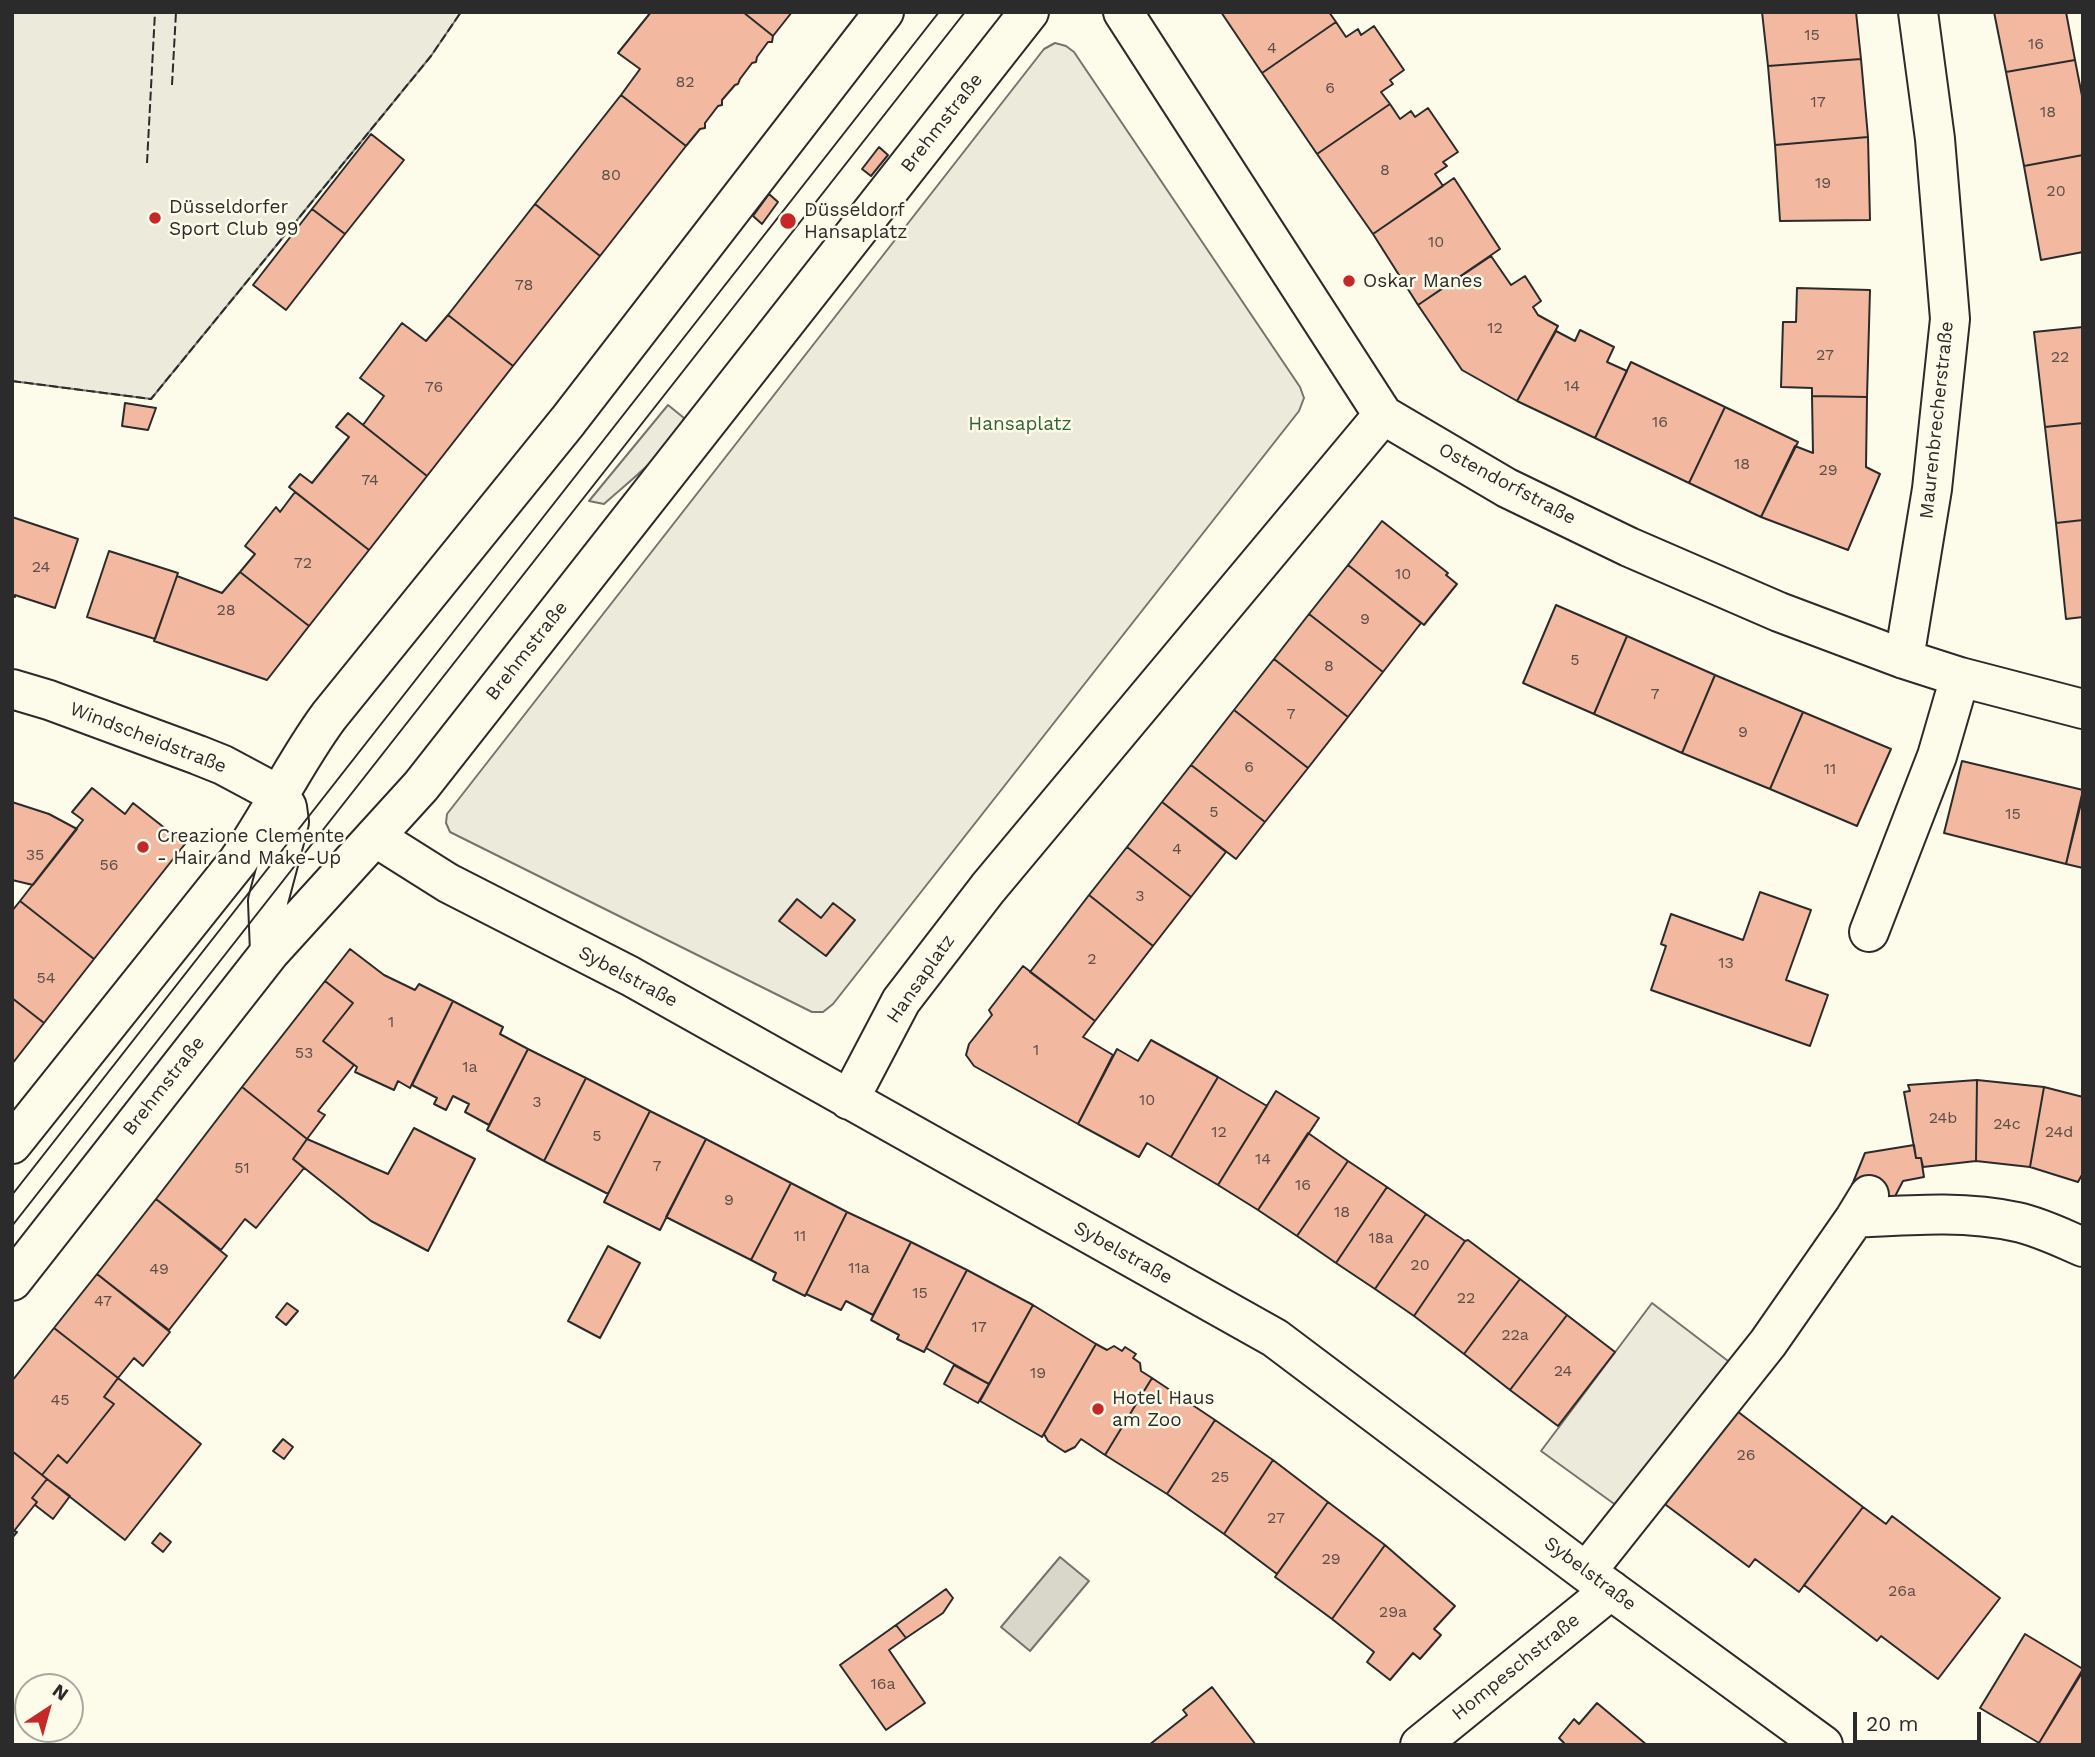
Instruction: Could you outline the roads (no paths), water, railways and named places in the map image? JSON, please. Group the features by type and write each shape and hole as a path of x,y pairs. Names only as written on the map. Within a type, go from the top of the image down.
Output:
{"street":[{"path":"12,1144 238,860 261,827 304,750 329,716 568,421 884,12"},
{"name":"Brehmstraße","path":"12,1281 270,952 422,786 1029,12"},
{"name":"Ostendorfstraße","path":"1124,12 1382,415 1507,488 1629,547 1779,612 1960,677 2083,709"},
{"name":"Maurenbrecherstraße","path":"1904,659 1932,489 1950,319 1935,139 1918,12"},
{"name":"Hansaplatz","path":"849,1100 901,1001 988,888 1382,415"},
{"path":"1869,932 1937,756 1960,677"},
{"name":"Windscheidstraße","path":"12,690 62,705 198,755 223,765 279,796"},
{"path":"270,952 268,901 289,822 287,807 279,796"},
{"name":"Sybelstraße","path":"375,837 448,883 630,976 1275,1338 1823,1745"},
{"name":"Hompeschstraße","path":"1420,1745 1599,1581 1862,1207 1898,1216 1981,1216 2018,1222 2083,1247"}],"tram line":[{"path":"12,1195 939,12"},
{"path":"12,1226 965,12"}],"place":[{"name":"Düsseldorfer Sport Club 99","path":"155,218"},
{"name":"Düsseldorf Hansaplatz","path":"788,221"},
{"name":"Oskar Manes","path":"1349,281"},
{"name":"Creazione Clemente - Hair and Make-Up","path":"143,847"},
{"name":"Hotel Haus am Zoo","path":"1098,1409"}]}
